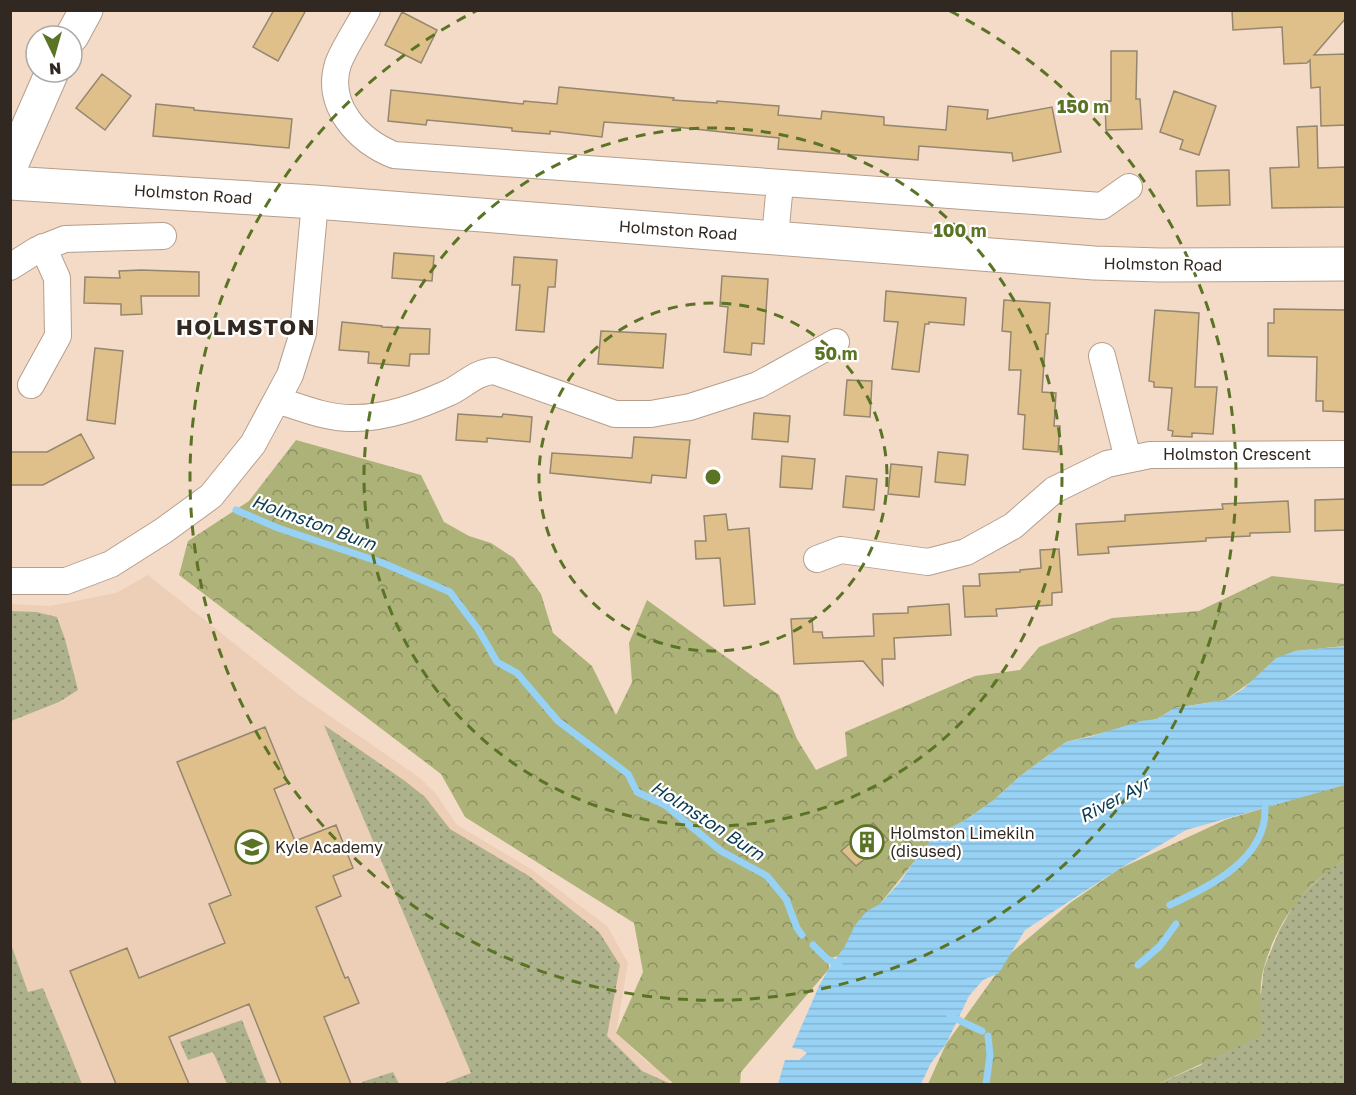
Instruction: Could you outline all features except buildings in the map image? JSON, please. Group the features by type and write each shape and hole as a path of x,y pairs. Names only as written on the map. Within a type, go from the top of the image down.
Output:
{"main road":[{"path":"78,24 86,10"},
{"path":"10,168 47,84"},
{"name":"Holmston Road","path":"10,183 315,202 1094,263 1346,264"}],"street":[{"path":"367,10 338,65 336,85 338,104 364,139 380,150 394,155 1102,206 1129,187"},
{"path":"775,237 780,184"},
{"path":"10,581 66,581 111,564 163,531 211,496 253,444 290,375 303,333 315,202"},
{"path":"10,267 43,247 65,239 163,236"},
{"path":"31,385 58,336 57,278 43,247"},
{"path":"278,400 325,414 353,418 376,417 422,405 454,391 485,372 494,372 615,414 651,414 690,407 758,386 836,342"},
{"path":"1102,356 1128,459"},
{"name":"Holmston Crescent","path":"817,559 841,550 928,562 966,552 1013,526 1054,490 1107,464 1128,459 1150,455 1346,454"}],"shaded area":[{"name":"Kyle Academy","path":"148,575 298,694 420,778 436,794 457,825 531,869 607,926 628,963 616,1033 648,1063 691,1084 11,1084 10,604 50,606 116,593"}],"green space":[{"path":"296,440 421,475 444,522 469,536 491,543 514,558 541,594 553,633 592,666 616,715 632,682 629,643 647,600 779,695 797,739 816,770 847,756 845,732 975,676 1020,670 1039,647 1112,618 1199,611 1272,576 1345,584 1345,646 1295,651 1225,700 1175,708 1157,719 1066,742 1019,777 994,800 964,821 934,836 838,956 828,959 829,969 741,1072 740,1084 674,1084 616,1033 643,972 634,923 465,817 441,774 179,575 188,541 249,501"},
{"path":"10,611 36,612 57,617 78,690 59,702 11,721"},
{"path":"324,725 425,797 450,829 529,876 599,932 620,965 607,1036 642,1071 671,1084 442,1084 471,1073"},
{"path":"1345,783 1345,860 1317,880 1305,892 1294,905 1277,935 1262,975 1261,1036 1158,1084 928,1084 946,1044 1011,953 1070,903 1119,869 1225,820"},
{"path":"1345,860 1345,1084 1158,1084 1201,1065 1261,993 1264,968 1279,931 1296,901 1327,871"},
{"path":"11,944 28,992 43,988 82,1084 11,1084"},
{"path":"242,1020 267,1084 227,1084 213,1052 188,1060 180,1042"},
{"path":"393,1072 399,1084 363,1084 362,1082"}],"water":[{"name":"River Ayr","path":"1345,646 1345,785 1186,830 1119,869 1025,930 999,973 983,980 969,996 946,1044 931,1063 921,1084 778,1084 785,1060 799,1060 807,1053 801,1049 792,1048 819,986 844,948 855,925 867,911 880,904 900,882 934,836 964,821 994,800 1019,777 1066,742 1141,721 1157,719 1175,708 1225,700 1243,689 1276,658 1295,651"}],"waterway":[{"name":"Holmston Burn","path":"236,510 278,528 383,563 450,592 478,629 497,662 517,673 558,721 628,774 637,792 665,805 721,851 767,876 786,899 802,935"},
{"path":"1170,905 1218,879 1246,856 1257,842 1263,826 1265,808"},
{"path":"1138,965 1160,946 1176,924"},
{"path":"813,945 827,959 839,965"},
{"path":"950,1016 982,1031"},
{"path":"986,1084 990,1055 988,1036"}],"place":[{"name":"Holmston Limekiln (disused)","path":"867,842"},
{"name":"Kyle Academy","path":"252,847"}],"district":[{"name":"HOLMSTON","path":"246,326"}]}
